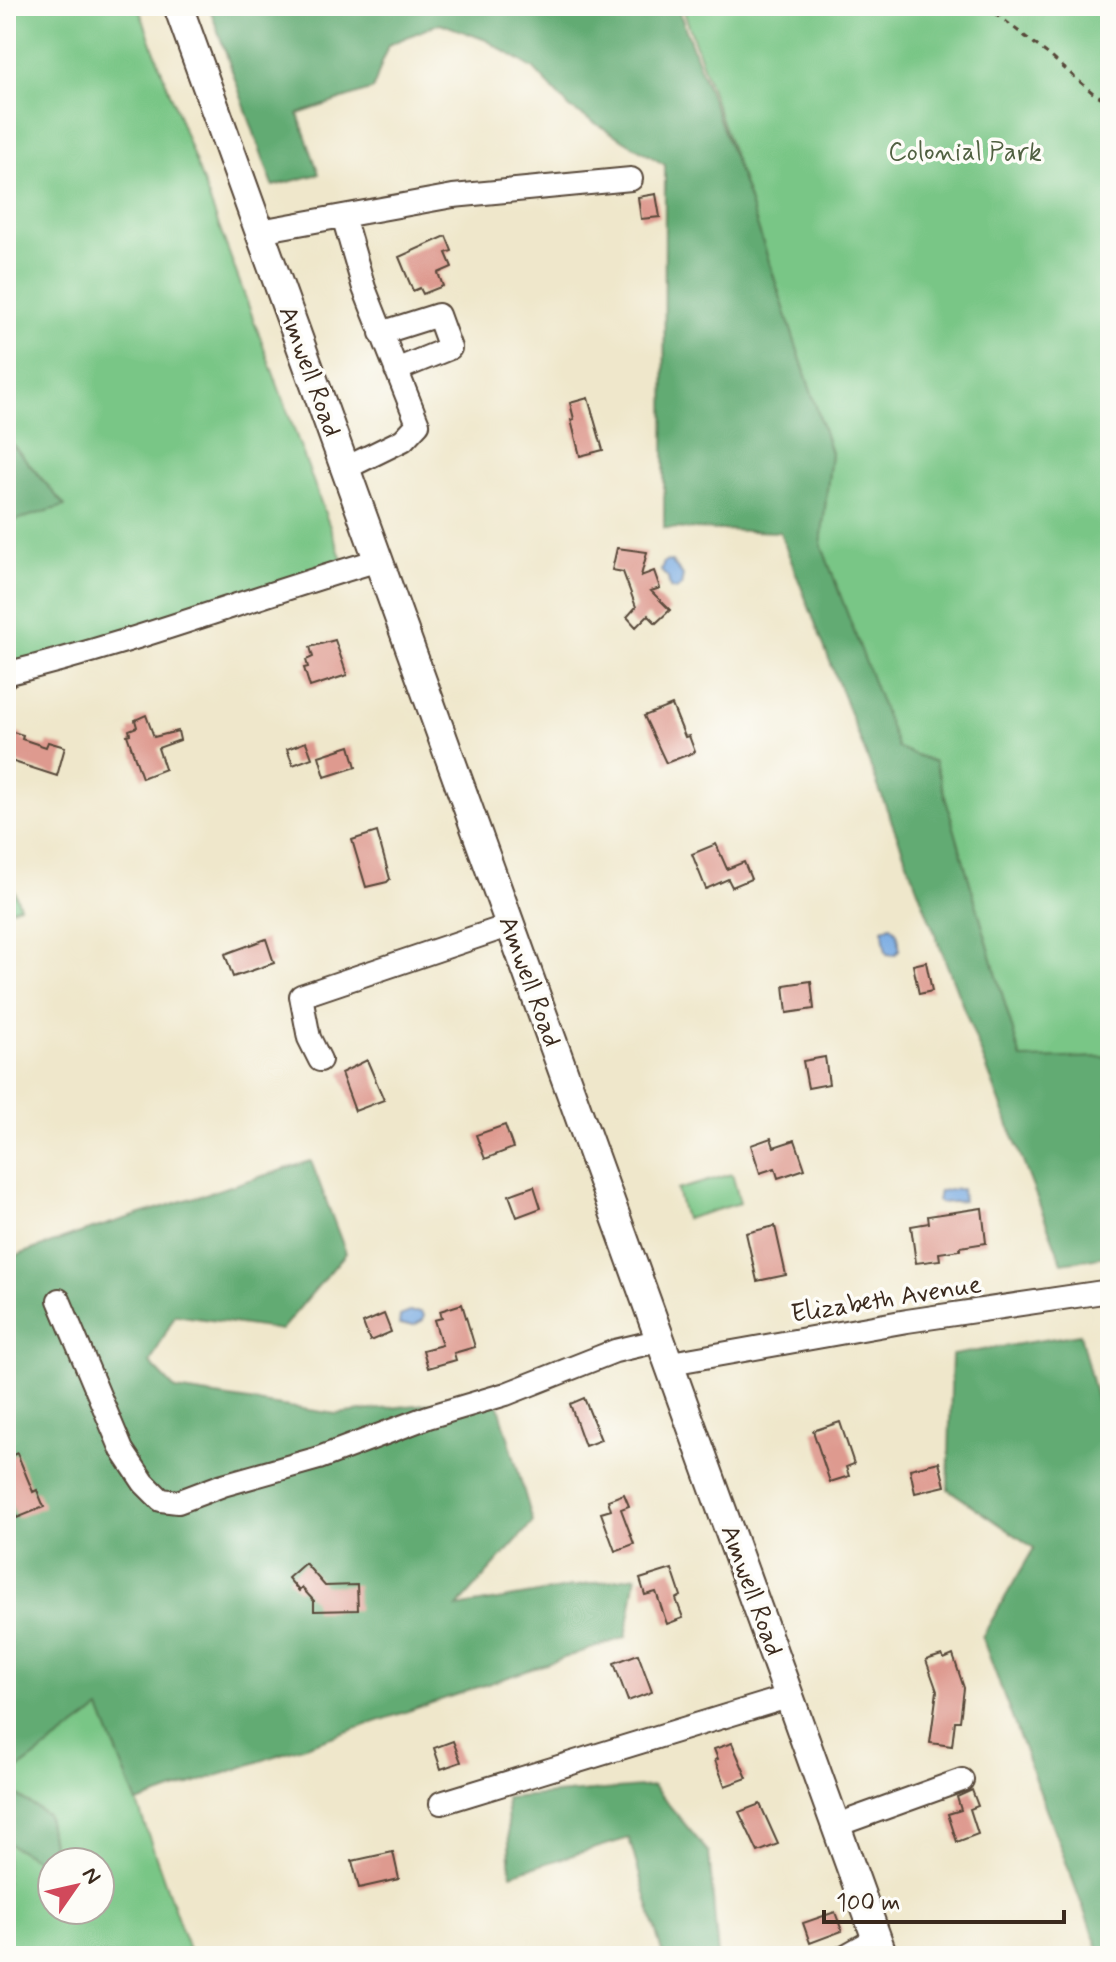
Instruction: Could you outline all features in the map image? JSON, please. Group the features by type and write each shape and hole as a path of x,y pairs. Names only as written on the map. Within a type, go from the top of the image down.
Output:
{"main road":[{"name":"Amwell Road","path":"178,6 880,1947"}],"street":[{"path":"260,231 453,196 631,179"},
{"path":"343,216 364,288 418,424 403,440 346,468"},
{"path":"381,333 438,315 450,348 396,370"},
{"path":"6,676 176,627 241,603 379,560"},
{"path":"320,1060 309,1038 301,996 511,925"},
{"name":"Elizabeth Avenue","path":"59,1300 122,1450 144,1483 161,1500 178,1502 223,1485 319,1458 428,1417 506,1394 615,1351 666,1351 907,1321 1110,1291"},
{"path":"441,1803 791,1696"},
{"path":"837,1825 962,1780"},
{"path":"845,1956 880,1947"}],"path":[{"path":"986,6 1093,93 1110,102"}],"green space":[{"path":"6,6 138,6 348,576 6,676 6,523 64,505 6,437"},
{"path":"209,6 677,6 747,194 831,453 821,544 898,748 935,762 1021,1059 1110,1057 1110,1225 1104,1233 1108,1256 1062,1263 780,532 664,528 665,165 570,108 534,69 486,40 440,23 388,45 373,89 298,114 319,174 273,186"},
{"name":"Colonial Park","path":"682,6 1110,6 1110,1057 1021,1060 935,762 898,749 821,544 831,453"},
{"path":"6,437 65,506 6,523"},
{"path":"6,870 20,906 6,911"},
{"path":"311,1161 346,1253 281,1330 175,1315 150,1363 176,1390 336,1414 496,1396 533,1522 457,1607 636,1576 626,1637 137,1803 100,1709 6,1778 6,1259"},
{"path":"732,1174 740,1203 685,1219 677,1190"},
{"path":"1080,1334 1110,1453 1110,1956 1101,1956 982,1637 1034,1548 948,1489 952,1355"},
{"path":"100,1709 191,1956 6,1956 6,1842 36,1860 36,1926 116,1926 116,1846 52,1846 47,1815 6,1788 6,1778"},
{"path":"653,1786 709,1853 718,1956 663,1956 629,1838 511,1874 506,1798"},
{"path":"6,1788 47,1815 52,1846 36,1846 36,1860 6,1842"}],"water":[{"path":"671,561 683,575 681,586 676,590 670,588 668,578 661,571 664,562"},
{"path":"891,926 899,940 899,951 894,955 887,954 883,934 883,929"},
{"path":"962,1189 963,1201 937,1201 939,1191"},
{"path":"421,1312 423,1320 414,1325 399,1325 400,1316"}],"building":[{"path":"656,194 660,217 641,219 638,197"},
{"path":"446,236 452,251 446,253 452,267 438,273 443,286 423,294 420,288 413,291 399,257"},
{"path":"588,398 603,450 580,456 570,403"},
{"path":"617,548 647,552 641,576 654,571 660,588 651,591 670,610 656,623 648,615 636,627 627,617 636,607 623,572 612,570"},
{"path":"335,640 347,675 310,687 304,668 308,667 306,660 313,657 310,647"},
{"path":"672,705 695,752 666,763 644,716"},
{"path":"146,715 154,737 178,731 180,740 158,748 165,769 142,778 127,735 130,734 129,730 137,727 135,720"},
{"path":"6,730 46,747 48,742 65,747 57,776 8,760 11,748 6,746"},
{"path":"306,742 312,758 293,765 287,749"},
{"path":"350,746 356,767 325,777 319,756"},
{"path":"377,832 390,879 366,887 352,840"},
{"path":"716,844 727,869 744,862 751,879 732,887 728,879 706,889 692,854"},
{"path":"266,939 274,963 233,977 225,954"},
{"path":"926,962 932,991 919,994 913,965"},
{"path":"811,981 814,1009 787,1013 784,985"},
{"path":"825,1057 829,1084 808,1088 803,1061"},
{"path":"367,1060 384,1100 355,1111 341,1073"},
{"path":"505,1125 513,1148 485,1159 476,1135"},
{"path":"771,1138 774,1147 795,1140 805,1169 778,1178 775,1168 760,1173 751,1145"},
{"path":"534,1186 541,1208 517,1217 509,1195"},
{"path":"982,1208 986,1243 939,1253 940,1260 916,1263 911,1226 929,1223 928,1216"},
{"path":"775,1226 786,1275 757,1281 746,1233"},
{"path":"462,1304 475,1347 454,1353 456,1360 428,1368 423,1350 442,1345 434,1320 442,1318 440,1311"},
{"path":"384,1314 391,1332 370,1341 363,1323"},
{"path":"584,1398 601,1440 585,1446 570,1404"},
{"path":"840,1422 854,1464 846,1467 849,1476 830,1482 813,1431"},
{"path":"17,1453 33,1492 37,1490 44,1507 17,1518 6,1490 6,1458"},
{"path":"939,1462 945,1486 915,1493 910,1469"},
{"path":"624,1494 629,1506 621,1509 634,1544 615,1551 601,1513 611,1510 608,1500"},
{"path":"305,1563 325,1586 357,1585 358,1610 314,1611 314,1601 302,1588 299,1591 288,1578"},
{"path":"672,1569 681,1596 676,1599 683,1618 667,1624 656,1592 645,1595 640,1579"},
{"path":"638,1654 652,1692 628,1701 614,1663"},
{"path":"942,1655 944,1659 953,1655 964,1688 960,1721 955,1721 952,1746 930,1743 937,1691 926,1660"},
{"path":"453,1741 461,1762 441,1769 434,1748"},
{"path":"732,1743 747,1778 725,1786 714,1749"},
{"path":"972,1790 978,1806 970,1809 978,1834 957,1842 948,1814 961,1810 957,1797"},
{"path":"760,1804 778,1844 758,1852 739,1812"},
{"path":"393,1852 399,1879 359,1888 352,1861"},
{"path":"835,1912 842,1931 810,1943 803,1923"}]}
